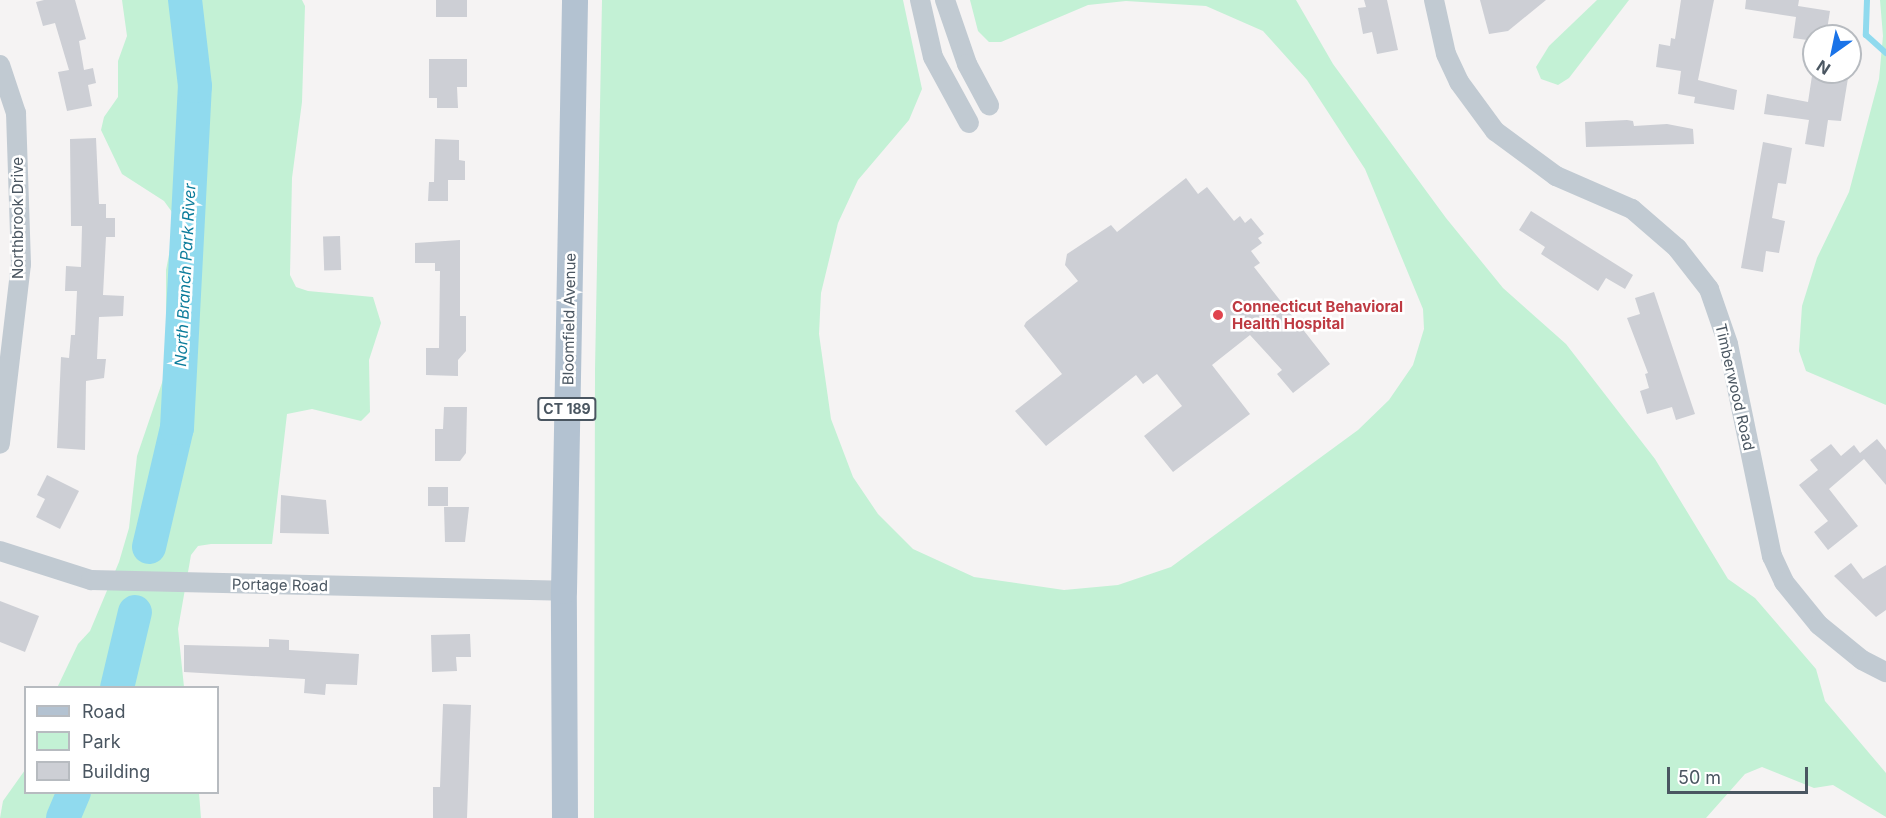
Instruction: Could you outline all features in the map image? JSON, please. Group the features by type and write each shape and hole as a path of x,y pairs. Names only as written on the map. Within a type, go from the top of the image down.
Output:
{"main road":[{"name":"Bloomfield Avenue","path":"565,818 564,591 575,0"}],"street":[{"path":"920,0 933,57 969,123"},
{"path":"945,0 967,64 989,105"},
{"name":"Timberwood Road","path":"1434,0 1446,54 1459,82 1495,131 1556,176 1632,209 1677,248 1709,289 1728,344 1772,556 1784,582 1798,603 1825,630 1862,660 1886,672"},
{"name":"Northbrook Drive","path":"0,65 16,113 21,264 0,444"},
{"name":"Portage Road","path":"0,551 91,580 564,591"}],"green space":[{"path":"122,0 302,0 305,6 302,102 292,178 290,275 296,287 308,291 373,297 381,323 369,360 370,412 361,421 312,409 287,414 272,544 211,544 198,546 191,555 178,629 184,686 58,686 78,644 90,631 119,562 129,528 137,456 166,371 166,270 175,224 172,212 164,201 122,174 101,130 104,117 118,97 118,61 127,36"},
{"path":"602,0 903,0 922,89 909,120 858,180 838,223 821,293 819,334 831,419 853,477 878,514 913,549 974,577 1064,590 1118,585 1171,567 1358,430 1389,400 1413,365 1424,329 1423,309 1365,169 1307,80 1263,31 1206,6 1126,1 1088,5 1001,42 989,42 978,31 970,0 1296,0 1333,64 1446,218 1503,288 1566,344 1655,459 1728,579 1755,598 1816,669 1825,701 1886,773 1886,817 1833,785 1814,788 1762,767 1745,774 1706,818 594,818 595,370"},
{"path":"1597,0 1629,0 1569,78 1558,85 1541,79 1536,67 1549,46"},
{"path":"1880,0 1886,0 1886,405 1806,371 1799,351 1802,306 1817,258 1849,192 1879,79 1883,36"},
{"path":"24,771 24,794 199,794 201,818 0,818 3,801"}],"building":[{"path":"75,0 86,39 79,41 84,70 93,68 96,83 88,85 92,106 67,111 58,72 69,70 55,23 43,26 36,2"},
{"path":"436,0 467,0 467,17 436,17"},
{"path":"1364,0 1387,0 1398,50 1377,54 1372,32 1363,34 1358,8 1366,7"},
{"path":"1480,0 1546,0 1508,31 1489,34"},
{"path":"1681,0 1714,0 1698,80 1737,90 1734,110 1694,103 1695,97 1678,94 1681,71 1656,67 1659,44 1670,46 1671,38 1675,39"},
{"path":"1746,0 1799,0 1798,6 1830,11 1828,24 1802,24 1802,39 1793,38 1796,17 1745,9"},
{"path":"429,59 467,59 467,87 457,87 458,108 437,108 437,98 429,98"},
{"path":"1811,84 1847,84 1841,121 1828,120 1824,147 1805,144 1809,120 1764,114 1767,94 1808,102"},
{"path":"1633,121 1634,126 1667,124 1693,129 1694,144 1586,147 1585,122"},
{"path":"96,138 99,204 106,204 106,218 115,218 115,237 106,237 103,295 124,296 123,316 99,317 97,359 106,359 104,378 86,381 85,450 57,448 61,357 69,358 71,335 75,335 77,291 65,291 66,266 81,267 82,226 71,226 70,139"},
{"path":"435,139 459,140 459,160 465,161 465,180 448,180 448,201 428,201 429,182 434,182"},
{"path":"1763,142 1792,148 1786,184 1778,183 1772,218 1785,221 1779,253 1766,251 1763,272 1741,268"},
{"path":"1186,178 1198,194 1207,187 1234,221 1240,216 1245,223 1251,218 1264,234 1258,238 1262,243 1251,251 1260,263 1254,267 1330,364 1293,393 1277,374 1282,370 1250,335 1212,365 1250,414 1173,472 1144,436 1182,406 1157,374 1143,384 1136,375 1046,446 1015,411 1062,374 1024,326 1026,322 1078,281 1065,265 1067,254 1111,225 1117,232"},
{"path":"1531,211 1633,275 1625,289 1606,278 1598,291 1541,254 1545,247 1519,230"},
{"path":"340,236 341,270 324,271 323,237"},
{"path":"460,240 460,316 466,316 466,351 458,360 458,376 426,375 426,348 439,348 440,271 435,271 435,263 415,263 415,243"},
{"path":"1654,292 1695,414 1676,420 1672,407 1647,414 1640,391 1649,388 1645,374 1648,373 1627,318 1640,314 1635,298"},
{"path":"444,407 467,407 466,453 460,461 435,461 435,429 443,429"},
{"path":"1877,439 1886,450 1886,485 1864,459 1829,489 1858,526 1828,550 1814,532 1828,521 1799,485 1818,470 1810,460 1831,444 1841,456 1854,445 1860,453"},
{"path":"47,475 79,491 60,529 36,517 45,499 37,495"},
{"path":"428,487 448,487 448,506 428,506"},
{"path":"281,495 326,500 329,534 280,533"},
{"path":"444,507 469,507 465,542 445,542"},
{"path":"1851,563 1863,579 1886,565 1886,610 1876,617 1834,576"},
{"path":"0,601 39,616 25,652 0,642"},
{"path":"470,634 471,657 456,657 457,671 432,672 431,635"},
{"path":"269,639 289,640 289,650 359,654 357,685 326,684 325,695 304,693 305,679 184,672 184,645 269,647"},
{"path":"443,704 471,705 467,818 433,818 433,787 440,787"}],"waterway":[{"name":"North Branch Park River","path":"149,547 177,428 195,86 185,0"},
{"path":"1867,0 1866,35 1886,53"},
{"name":"North Branch Park River","path":"117,686 135,612"},
{"name":"North Branch Park River","path":"63,818 73,794"}],"place":[{"name":"Connecticut Behavioral Health Hospital","path":"1218,315"}]}
